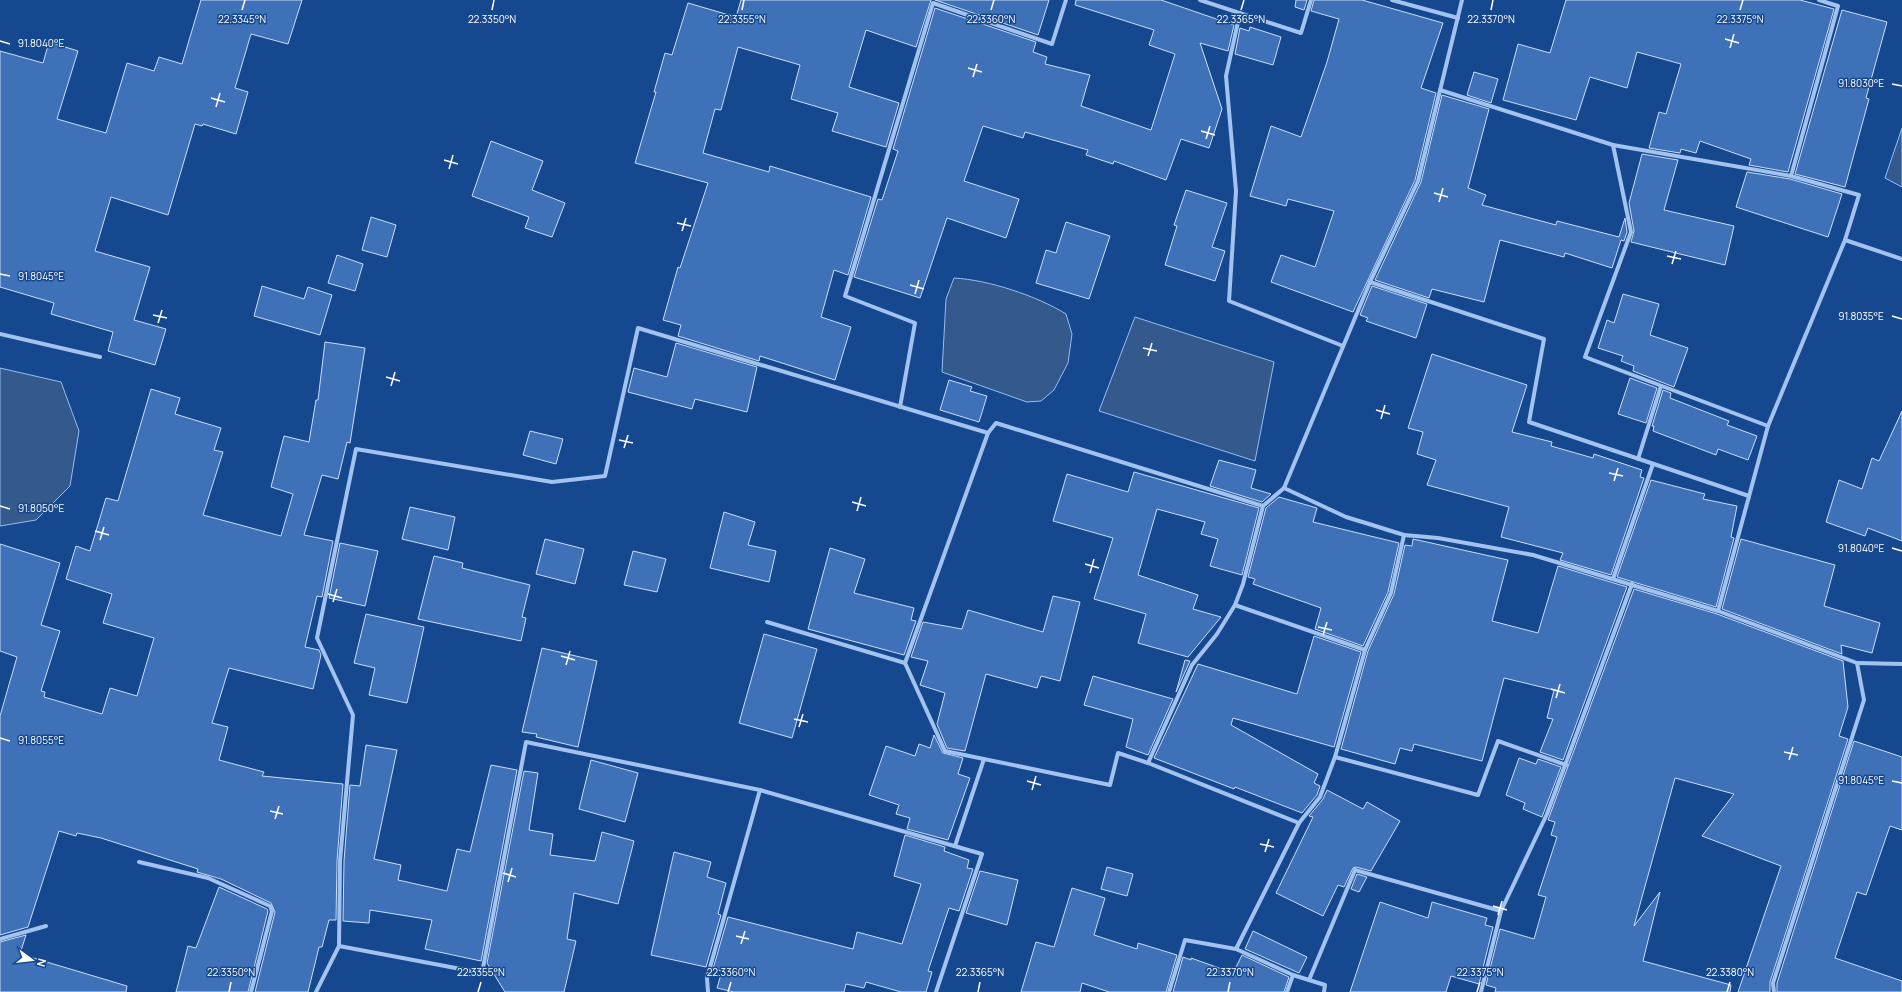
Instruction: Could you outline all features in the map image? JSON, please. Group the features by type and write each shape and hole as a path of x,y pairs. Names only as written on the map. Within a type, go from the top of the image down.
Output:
{"street":[{"path":"900,407 915,323 845,296 933,3 1052,44 1066,0"},
{"path":"1200,0 1301,33 1311,0"},
{"path":"1392,0 1458,18"},
{"path":"1148,762 1192,665 1218,634 1235,605 1243,584 1263,506 1284,488 1370,282 1418,181 1462,0"},
{"path":"1791,176 1838,6 1819,0"},
{"path":"1240,13 1226,76 1236,191 1229,301 1343,346"},
{"path":"1440,90 1613,145 1791,176 1859,195 1846,240 1768,426 1718,611"},
{"path":"1613,145 1631,232 1585,357 1768,426"},
{"path":"1846,240 1902,259"},
{"path":"1370,282 1544,339 1529,422 1749,496"},
{"path":"316,992 339,946 340,861 353,715 317,638 356,449 552,482 605,476 638,328 988,433"},
{"path":"0,334 100,357"},
{"path":"1638,459 1661,386"},
{"path":"1263,506 996,422 988,433 905,663 945,751 1110,785 1118,753 1148,762 1299,823"},
{"path":"1614,579 1653,464"},
{"path":"1284,488 1346,517 1404,535 1438,538 1533,555 1718,611 1857,663 1902,664"},
{"path":"1236,949 1299,823 1320,797 1335,757 1365,650 1392,593 1404,535"},
{"path":"1481,992 1501,910 1547,814 1632,584"},
{"path":"1235,605 1365,650"},
{"path":"767,622 905,663"},
{"path":"1774,992 1773,983 1864,700 1857,663"},
{"path":"1335,757 1478,795 1498,741 1566,765"},
{"path":"339,946 482,974 526,742 760,790 982,854 936,992"},
{"path":"955,846 984,759"},
{"path":"708,992 707,978 760,790"},
{"path":"139,862 208,878 270,906 272,911 251,992"},
{"path":"1309,980 1355,870 1501,910"},
{"path":"0,939 46,926"},
{"path":"1169,992 1185,940 1236,949 1292,975 1325,985 1324,992"},
{"path":"1287,992 1292,975"}],"water":[{"path":"1902,128 1902,187 1885,178"},
{"path":"954,278 968,279 1012,290 1041,301 1066,314 1072,334 1068,363 1054,390 1041,401 1027,402 942,372 946,299"},
{"path":"1135,317 1274,362 1255,461 1099,411"},
{"path":"0,368 61,382 79,431 70,486 36,520 0,526"}],"building":[{"path":"201,0 302,0 288,44 251,34 235,88 248,92 236,134 203,124 202,126 195,124 168,215 111,197 95,251 150,267 134,320 166,329 155,365 108,351 113,332 51,314 54,303 0,287 0,51 43,63 49,42 78,51 57,119 106,133 127,63 154,71 159,57 182,64"},
{"path":"741,0 931,0 916,47 866,30 849,87 899,103 886,147 832,131 838,113 791,99 800,65 738,47 721,110 715,109 703,153 769,172 770,166 871,197 848,275 834,270 821,317 851,327 835,380 760,356 759,361 678,336 681,325 663,320 678,267 680,268 708,183 635,163 656,92 654,92 665,53 672,55 688,3 736,17"},
{"path":"935,0 1049,0 1038,35"},
{"path":"1076,0 1161,0 1234,25 1228,51 1200,43 1222,109 1209,148 1181,139 1166,180 1114,161 1113,164 1086,155 1088,150 1025,132 1023,138 983,126 964,181 1019,199 1006,238 947,218 920,298 854,277 878,199 882,200 898,151 893,149 935,8 1036,42 1033,52 1047,57 1045,64 1090,75 1081,106 1151,130 1175,54 1149,45 1154,30 1075,5"},
{"path":"1296,0 1307,0 1304,10 1295,7"},
{"path":"1314,0 1362,0 1443,23 1421,88 1436,93 1415,180 1353,312 1271,282 1281,255 1315,267 1334,211 1288,199 1286,206 1250,196 1271,126 1301,137 1327,62 1339,19 1311,11"},
{"path":"1566,0 1800,0 1834,9 1788,172 1749,165 1751,159 1700,141 1696,153 1681,149 1680,153 1649,148 1659,112 1666,114 1681,64 1637,52 1627,88 1590,77 1576,120 1503,100 1518,44 1550,53"},
{"path":"1842,10 1887,22 1866,98 1869,99 1845,187 1795,174"},
{"path":"1250,27 1281,37 1273,65 1235,54 1240,28 1249,31"},
{"path":"1474,72 1498,79 1491,103 1467,95"},
{"path":"1442,95 1489,109 1468,188 1486,195 1482,205 1556,225 1557,221 1619,237 1625,218 1627,232 1624,241 1621,240 1612,268 1565,253 1564,257 1500,240 1484,302 1432,289 1429,298 1375,280 1421,182"},
{"path":"491,141 543,161 532,190 565,203 552,237 525,228 529,217 472,196"},
{"path":"1642,154 1678,160 1664,210 1734,226 1725,265 1631,242 1634,231 1629,203"},
{"path":"1747,172 1790,179 1842,194 1828,237 1736,207"},
{"path":"1186,190 1227,203 1212,247 1225,251 1215,281 1165,265 1177,226 1174,225"},
{"path":"371,217 396,225 387,257 362,250"},
{"path":"1066,222 1110,236 1089,299 1036,283 1046,250 1056,253"},
{"path":"337,255 363,264 355,291 328,283"},
{"path":"262,286 304,299 308,287 332,295 320,335 254,316"},
{"path":"1372,286 1427,304 1416,338 1366,321 1368,318 1360,315"},
{"path":"1623,294 1659,304 1650,335 1688,348 1674,387 1633,371 1634,366 1621,361 1623,356 1598,348 1607,320 1614,323"},
{"path":"325,342 365,348 350,443 347,442 338,479 322,475 304,535 333,541 322,597 317,596 305,647 319,650 321,655 313,689 229,668 212,723 228,727 219,760 264,772 262,776 343,784 337,861 336,920 329,920 322,947 319,947 308,992 255,992 275,912 271,903 221,879 197,872 198,869 101,838 77,833 76,836 59,831 28,927 0,935 0,716 17,657 0,651 0,544 60,563 41,625 60,631 41,691 45,692 44,697 102,714 110,688 137,696 154,638 103,623 112,594 66,579 76,546 90,551 106,498 118,501 151,389 180,398 175,414 221,428 214,450 223,452 203,515 281,536 293,494 271,487 284,436 309,442 316,400 318,400"},
{"path":"676,343 757,367 747,412 695,399 692,409 628,392 634,368 667,377"},
{"path":"1432,354 1527,385 1512,432 1552,442 1551,446 1593,458 1594,454 1642,470 1640,477 1644,478 1611,575 1560,560 1563,553 1501,537 1509,507 1427,485 1436,460 1417,454 1423,432 1408,428"},
{"path":"1630,378 1657,388 1646,423 1618,414"},
{"path":"949,380 972,387 970,391 987,396 979,422 940,410"},
{"path":"1663,390 1671,393 1670,398 1729,421 1727,425 1757,436 1748,460 1718,449 1716,455 1653,431 1654,426 1652,426"},
{"path":"1902,411 1902,541 1868,528 1865,536 1826,522 1839,480 1862,489 1872,458 1879,461"},
{"path":"530,431 563,439 556,464 523,455"},
{"path":"1219,460 1256,470 1251,488 1271,494 1262,502 1210,486"},
{"path":"1134,472 1259,508 1242,575 1210,566 1218,539 1201,534 1205,522 1157,509 1138,575 1198,595 1193,609 1221,617 1188,657 1138,643 1146,614 1094,599 1113,538 1053,521 1067,474 1128,492"},
{"path":"1651,480 1705,494 1703,499 1737,506 1731,537 1734,538 1716,607 1617,577"},
{"path":"1279,497 1317,508 1313,522 1399,543 1388,592 1363,646 1315,629 1321,608 1253,584 1255,579 1248,577 1266,508"},
{"path":"410,507 455,517 448,550 402,539"},
{"path":"724,512 755,522 748,545 776,551 769,582 710,568"},
{"path":"545,539 584,549 575,584 536,574"},
{"path":"1413,539 1508,560 1492,621 1538,633 1558,566 1627,587 1563,760 1540,752 1553,719 1547,718 1554,690 1504,678 1482,761 1414,744 1412,751 1400,748 1395,764 1341,749 1368,651 1394,594 1405,545 1412,546"},
{"path":"1741,539 1835,565 1824,606 1880,623 1872,653 1841,645 1842,654 1722,609"},
{"path":"340,543 378,551 365,606 329,598"},
{"path":"830,548 865,559 854,593 914,608 911,620 916,621 904,655 808,629"},
{"path":"633,551 666,559 657,592 624,585"},
{"path":"434,556 463,563 462,568 530,585 522,617 526,618 521,641 418,619"},
{"path":"1634,589 1717,614 1843,661 1848,707 1839,736 1848,739 1770,982 1770,992 1738,992 1781,866 1702,836 1734,794 1675,778 1634,926 1660,892 1643,961 1731,985 1730,992 1495,992 1496,988 1486,985 1500,929 1534,939 1546,897 1538,895 1557,837 1551,835 1555,822 1548,820"},
{"path":"1053,596 1080,602 1060,681 1041,676 1037,688 986,674 965,751 947,748 937,724 945,693 920,685 928,661 911,657 923,622 962,629 968,610 1043,632"},
{"path":"366,614 424,627 407,703 369,695 375,668 354,663"},
{"path":"764,634 817,649 792,738 739,723"},
{"path":"1314,636 1361,652 1334,747 1233,718 1231,725 1318,774 1314,783 1320,786 1317,795 1302,813 1154,758 1198,664 1297,694"},
{"path":"542,648 597,661 578,747 536,737 537,734 522,732"},
{"path":"1185,660 1190,661 1176,692"},
{"path":"1093,676 1173,699 1148,755 1126,747 1133,719 1084,705"},
{"path":"934,735 943,753 963,758 958,774 970,778 948,840 907,829 910,818 896,814 899,805 869,795 886,746 915,756 919,744 930,748"},
{"path":"1854,741 1902,757 1902,830 1890,826 1866,895 1857,892 1835,958 1902,981 1902,992 1777,992 1777,983"},
{"path":"366,745 397,750 374,859 401,865 398,880 447,891 457,849 470,852 491,765 517,770 481,961 425,949 432,920 370,910 369,923 343,921 344,861 350,785 360,786"},
{"path":"1519,758 1536,764 1538,759 1561,767 1542,817 1523,809 1525,803 1506,795"},
{"path":"591,760 638,773 625,822 579,809"},
{"path":"524,771 538,773 529,830 553,834 550,855 595,861 602,832 634,841 618,904 574,893 567,939 576,941 564,992 505,992 487,963"},
{"path":"1327,790 1363,809 1367,802 1400,821 1371,871 1356,867 1353,868 1344,887 1338,885 1323,916 1276,893 1313,817 1309,816 1323,799"},
{"path":"905,835 945,847 944,851 969,860 967,868 973,869 959,911 949,908 928,971 932,972 926,992 901,992 866,982 864,988 846,984 844,992 734,992 717,988 722,971 713,969 728,917 853,949 857,932 902,944 921,884 894,876"},
{"path":"674,852 711,862 707,877 726,883 718,914 721,915 706,967 651,955"},
{"path":"1107,867 1133,874 1127,896 1101,889"},
{"path":"980,871 1018,880 1007,925 966,913"},
{"path":"1357,874 1367,877 1359,892 1351,889"},
{"path":"219,887 267,909 268,911 248,992 176,992 188,946 196,948"},
{"path":"1072,888 1105,898 1094,935 1137,949 1138,943 1177,955 1166,992 1109,992 1082,983 1080,992 1021,992 1036,942 1054,947"},
{"path":"1380,902 1428,918 1432,902 1487,918 1485,925 1493,927 1479,984 1451,976 1446,992 1350,992"},
{"path":"1253,931 1307,957 1299,973 1245,949"},
{"path":"26,935 20,954 127,986 126,992 0,992 0,942"},
{"path":"1242,955 1289,977 1284,992 1173,992 1183,957 1191,960 1191,958 1233,973"}]}
